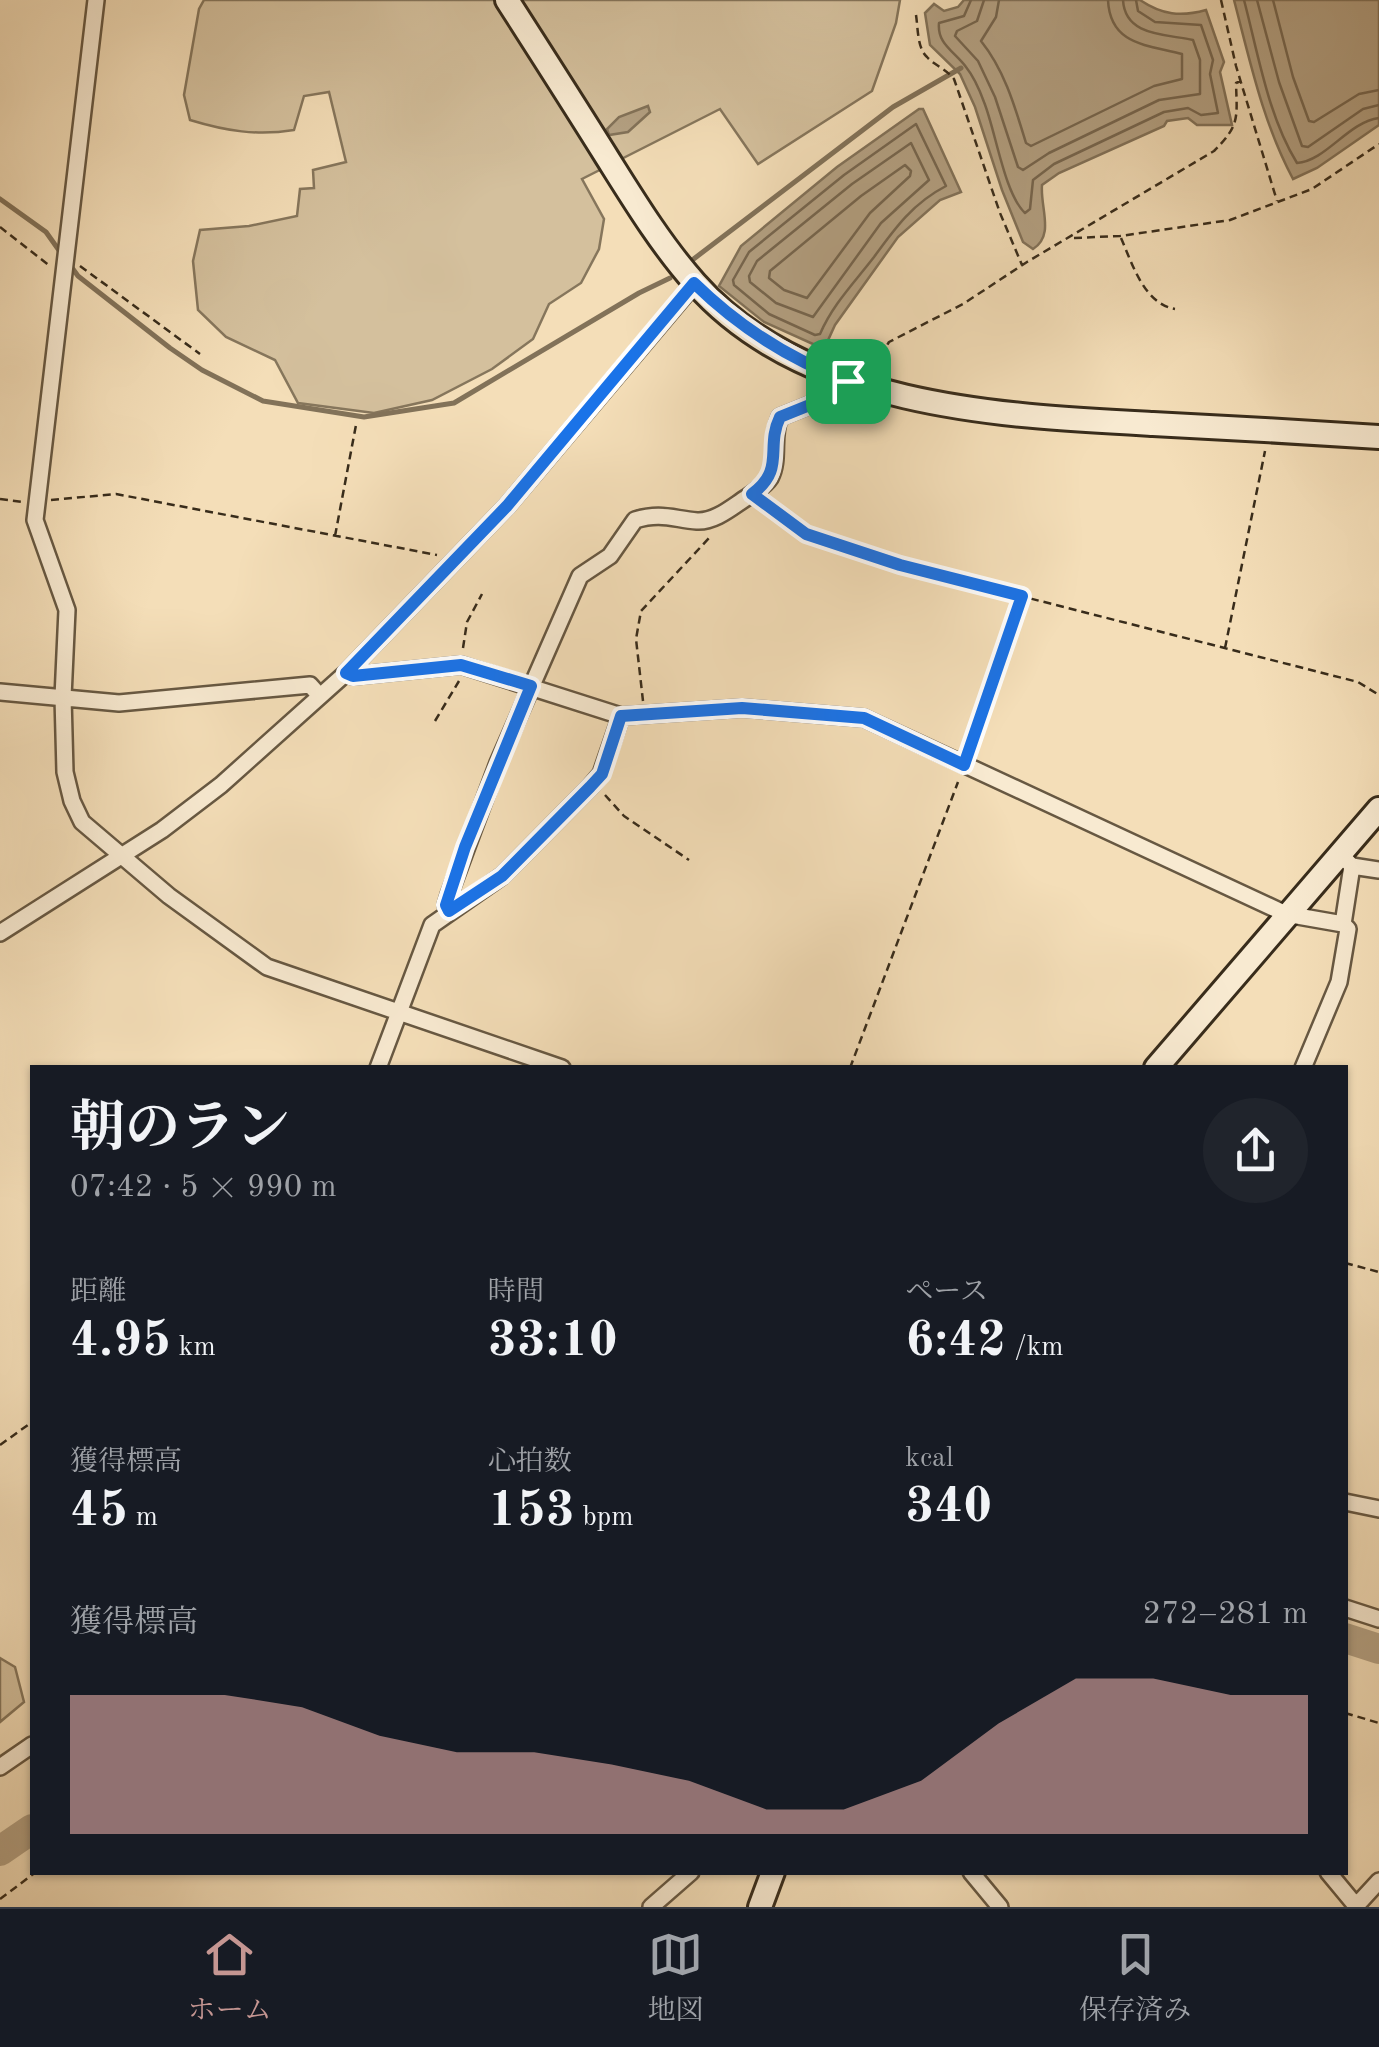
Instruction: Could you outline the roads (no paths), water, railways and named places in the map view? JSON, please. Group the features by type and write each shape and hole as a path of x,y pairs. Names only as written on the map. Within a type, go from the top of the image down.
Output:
{"main road":[{"path":"507,0 648,221 694,283 723,311 781,350 856,383 924,401 1030,417 1379,437"},
{"path":"1159,1065 1286,914 1346,859 1379,808"},
{"path":"760,1907 773,1875"}],"street":[{"path":"96,0 35,520 67,610 63,697 65,772 72,801 82,822 170,896 268,967 554,1065"},
{"path":"0,933 124,856 221,785 346,673 458,561 694,283"},
{"path":"449,911 446,905 465,847 580,576 610,556 636,520 676,516 698,521 726,512 752,494 770,479 780,417 856,383"},
{"path":"346,673 353,676 461,665 621,716 742,708 864,718 1286,914 1344,924"},
{"path":"0,692 119,703 310,686 320,695"},
{"path":"379,1065 432,925 502,876 602,774 621,716"},
{"path":"1303,1065 1340,982 1348,929 1344,924 1346,859 1379,870"},
{"path":"1348,1503 1379,1509"},
{"path":"1348,1609 1379,1619"},
{"path":"0,1767 30,1745"},
{"path":"651,1907 687,1875"},
{"path":"973,1875 1000,1907"},
{"path":"1330,1875 1356,1906 1379,1881"}],"water":[{"path":"964,0 1140,0 1172,13 1206,10 1224,62 1220,72 1232,125 1197,125 1188,118 1167,121 1164,126 1059,173 1042,185 1045,229 1033,249 1023,242 960,74 930,45 925,13 934,4 944,11 958,7"},
{"path":"1234,0 1379,0 1379,125 1317,168 1293,179 1265,114"},
{"path":"648,106 650,112 628,132 609,135 607,129 619,117"},
{"path":"923,109 961,192 940,200 898,237 835,325 824,349 764,322 719,286 741,246 837,167"}],"waterway":[{"path":"691,261 893,107 961,68"},
{"path":"0,199 46,232 63,256"},
{"path":"70,265 78,276 202,370 263,401 364,417 454,403 670,278"},
{"path":"1348,1639 1379,1649"},
{"path":"0,1851 30,1830"}]}
